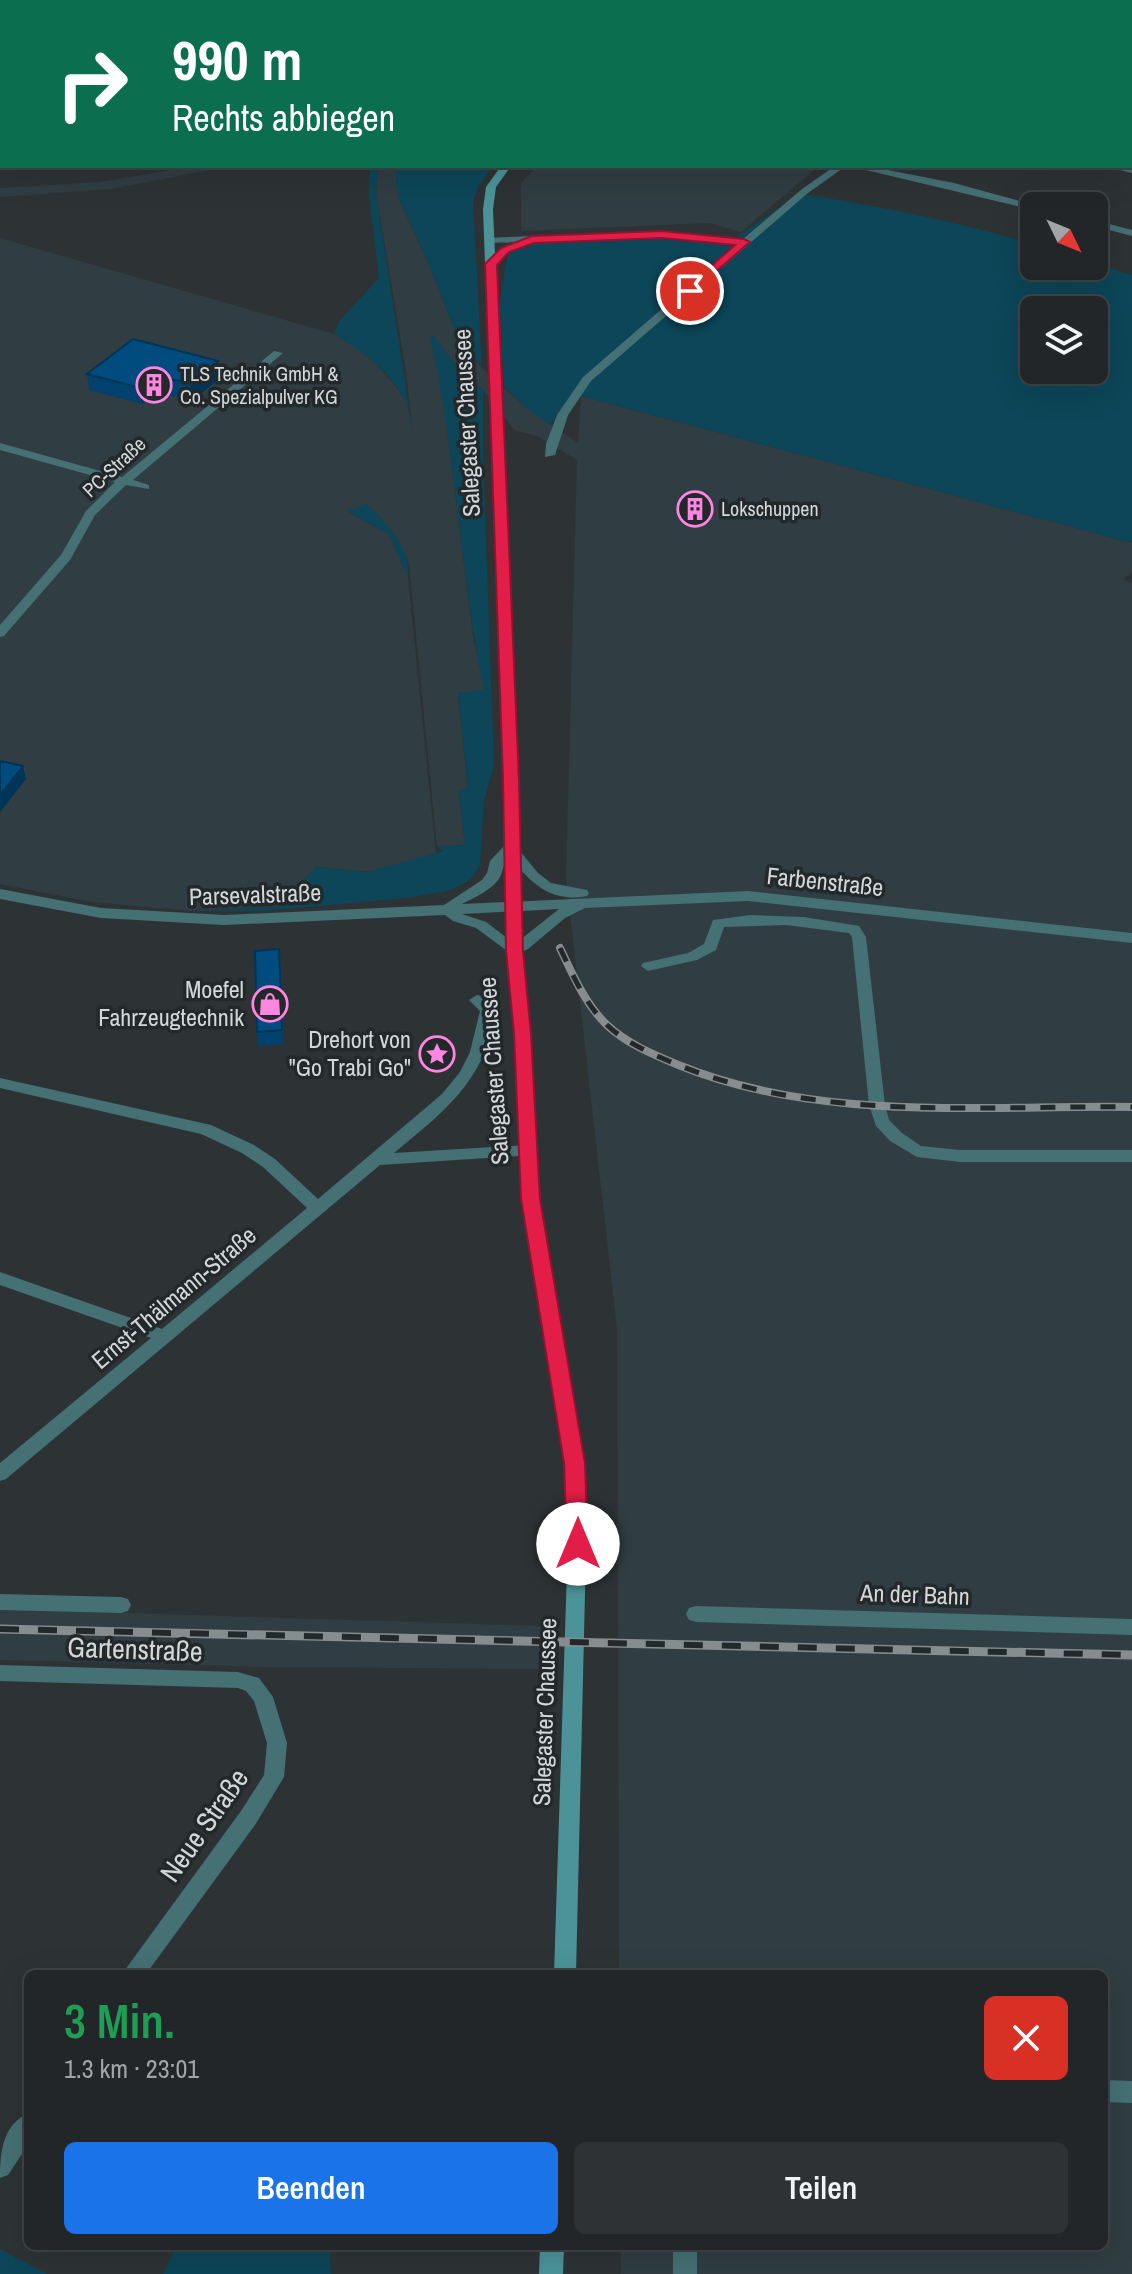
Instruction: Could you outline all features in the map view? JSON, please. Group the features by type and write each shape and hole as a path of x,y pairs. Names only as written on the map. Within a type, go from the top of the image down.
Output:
{"main road":[{"name":"Salegaster Chaussee","path":"505,168 489,193 489,240 511,780 514,951 523,1034 533,1220 566,1411 578,1508 565,1970"},
{"path":"551,2274 552,2250"}],"street":[{"path":"549,455 563,413 587,379 744,242 838,168"},
{"path":"864,168 1020,203"},
{"path":"1108,227 1132,233"},
{"path":"489,240 662,234 744,242"},
{"path":"491,264 505,250 532,240"},
{"name":"PC-Straße","path":"0,632 66,557 96,506 122,480 278,353"},
{"path":"0,446 145,487"},
{"path":"510,848 530,875 544,886 559,891 585,893 597,901 559,914 535,933 530,943 514,951 481,925 458,918 446,908 487,883 494,874 495,864 510,848"},
{"name":"Parsevalstraße","path":"0,894 91,912 183,920 245,920 513,905"},
{"name":"Farbenstraße","path":"513,905 748,896 1132,938"},
{"path":"648,966 702,952 711,947 718,923 737,919 836,925 854,929 859,937 877,1105 882,1122 896,1137 917,1151 960,1156 1132,1156"},
{"name":"Ernst-Thälmann-Straße","path":"3,1468 320,1209 437,1109 468,1073 485,1032 488,1010 477,1000"},
{"path":"0,1083 205,1129 248,1149 269,1163 320,1209"},
{"path":"379,1160 528,1151"},
{"path":"0,1278 138,1325 164,1337"},
{"path":"0,1602 121,1605"},
{"name":"An der Bahn","path":"696,1614 1132,1627"},
{"name":"Gartenstraße","path":"0,1673 238,1680 252,1684 263,1697"},
{"name":"Neue Straße","path":"136,1970 248,1818 274,1777 277,1743 263,1697"},
{"path":"1108,2091 1132,2092"},
{"path":"0,2167 24,2131"},
{"path":"685,2250 685,2274"}],"shaded area":[{"path":"182,168 221,168 110,189 0,197 0,188 100,182"},
{"path":"370,168 378,168 376,193 412,427 406,401 390,378 364,354 334,334 340,320 379,278 369,195"},
{"path":"378,168 397,168 400,201 456,333 473,359 525,407 578,443 581,396 1132,543 1132,572 1123,580 1132,583 1132,2274 621,2274 621,2250 1108,2250 1108,1970 619,1970 617,1329 566,878 577,460 539,437 514,430 483,390 431,336 443,395 473,636 485,691 458,693 468,790 459,791 465,845 437,847 409,564 393,532 348,512 389,534 408,577 436,854 368,872 316,867 279,907 191,911 92,902 0,884 0,238 334,334 368,355 394,384 406,400 412,427 406,371 376,193"},
{"path":"397,168 492,168 478,187 473,201 482,367 456,333 396,186"},
{"path":"535,168 817,168 741,232 709,223 521,231 521,183"},
{"path":"799,194 917,215 1020,240 1020,280 1108,280 1108,267 1132,275 1132,543 581,396 570,396 550,425 525,407 504,386 499,306 508,253 525,246 579,238 722,241 724,246"},
{"path":"433,335 454,363 483,390 494,765 484,800 480,865 471,879 452,890 407,898 261,911 191,911 278,907 316,867 368,872 443,851 437,847 465,845 459,790 468,789 458,693 484,690 469,602 446,424 430,336"},
{"path":"367,504 402,546 408,577 389,534 347,511"},
{"path":"0,1609 544,1626 542,1669 261,1667 0,1660"},
{"path":"0,2249 47,2274 0,2274"},
{"path":"175,2250 329,2250 331,2274 163,2274"}],"building":[{"path":"133,339 218,361 191,383 154,376 140,388 87,374"},
{"path":"0,761 23,766 0,795"},
{"name":"Moefel Fahrzeugtechnik","path":"279,949 282,1030 257,1032 255,951"}],"railway":[{"path":"560,948 586,999 614,1031 658,1056 730,1083 786,1095 901,1107 1132,1107"},
{"path":"0,1629 1132,1655"}],"place":[{"name":"TLS Technik GmbH & Co. Spezialpulver KG","path":"154,385"},
{"name":"Lokschuppen","path":"695,509"},
{"name":"Moefel Fahrzeugtechnik","path":"270,1004"},
{"name":"Drehort von \"Go Trabi Go\"","path":"437,1054"}],"route":[{"path":"578,1544 574,1463 530,1199 523,1034 514,951 511,780 490,303 491,264 510,247 532,240 662,234 744,242 690,291"}]}
